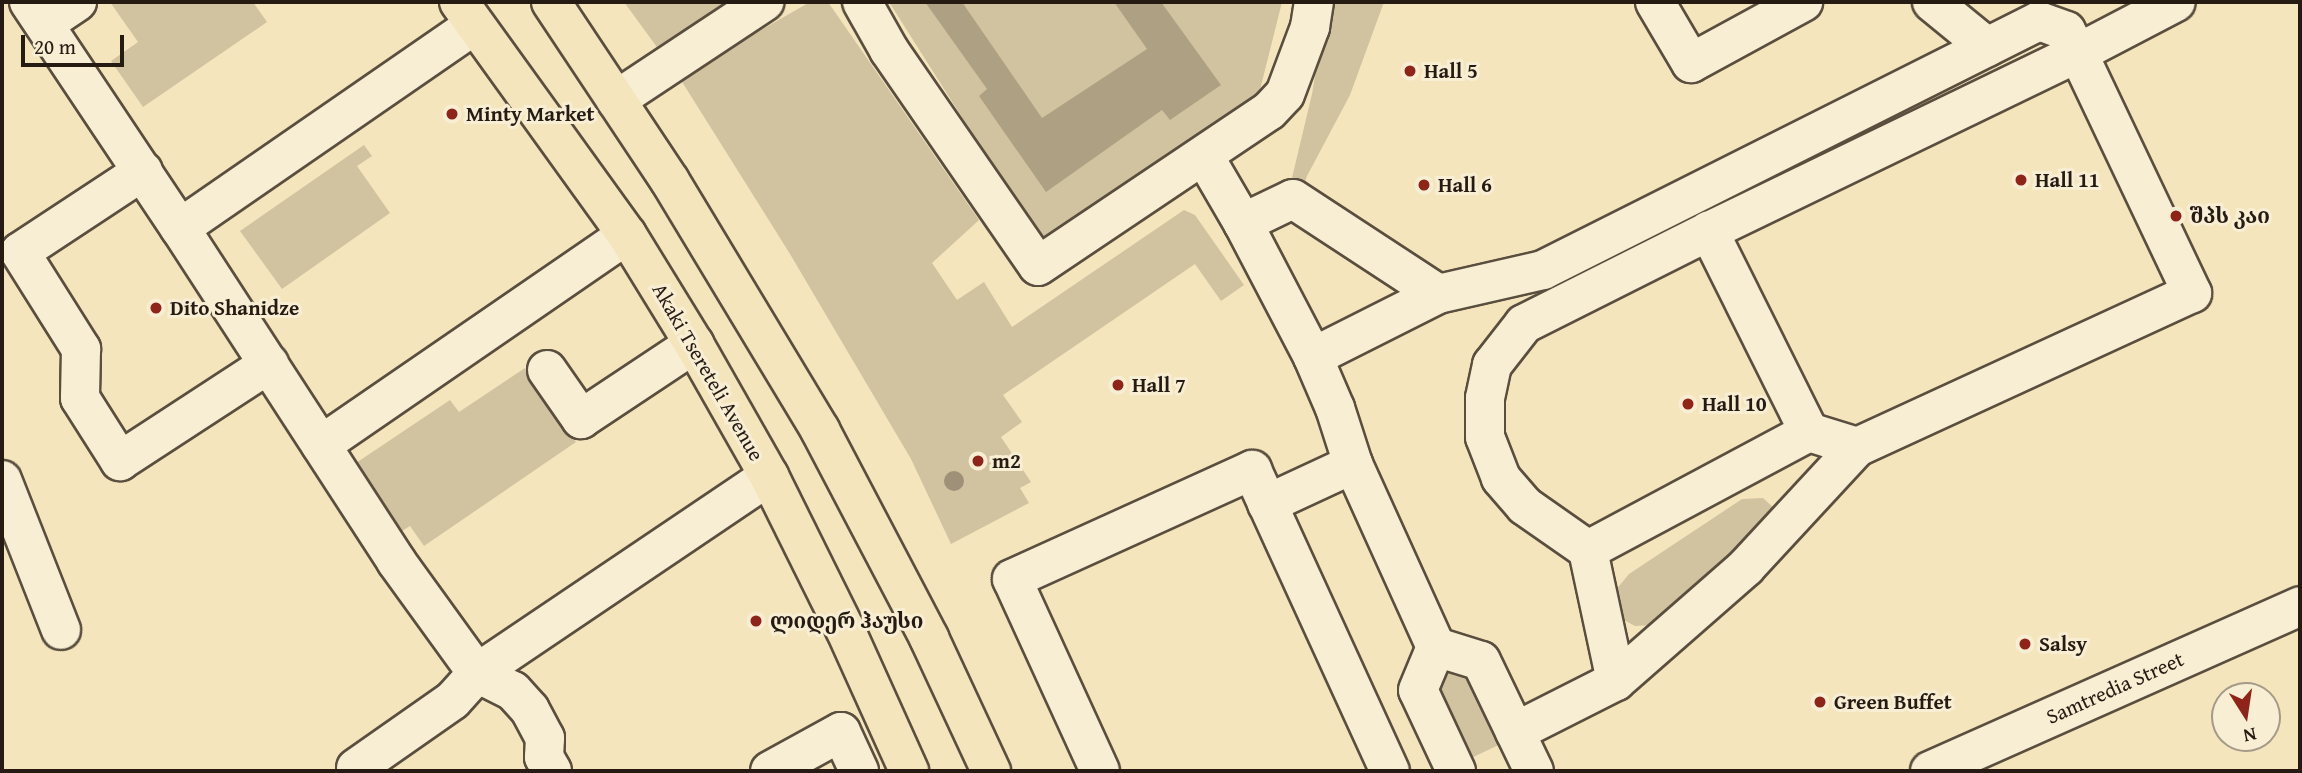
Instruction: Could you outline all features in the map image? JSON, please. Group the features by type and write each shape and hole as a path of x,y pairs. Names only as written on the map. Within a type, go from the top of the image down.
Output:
{"main road":[{"path":"551,2 723,265 820,430 929,638 990,771"},
{"name":"Akaki Tsereteli Avenue","path":"467,14 627,235 694,344 769,476 845,629 897,767"}],"street":[{"path":"77,2 37,13 396,561 477,673 513,691 530,710 545,738 544,757 552,771"},
{"path":"616,100 764,2"},
{"path":"862,2 894,57 1038,265 1269,111 1285,94 1310,27 1314,2"},
{"path":"1655,2 1690,63 1803,2"},
{"path":"1932,2 1987,47"},
{"path":"1616,681 1588,550 1525,506 1501,478 1485,437 1485,398 1492,365 1524,324 1709,231 2078,53 2176,2"},
{"path":"180,228 467,14"},
{"path":"1313,357 1438,294 1544,270 2039,21 2066,31 2078,53 2192,293 1857,447 1746,567 1616,681 1515,732"},
{"path":"1204,156 1243,223 1313,357 1335,408 1353,464 1436,647 1418,690 1456,771"},
{"path":"143,171 8,261 80,349 80,398 120,461 269,364"},
{"path":"1243,223 1293,199 1438,294"},
{"path":"1709,231 1809,432"},
{"path":"321,445 627,235"},
{"path":"547,370 581,419 694,344"},
{"path":"1588,550 1809,432 1857,447"},
{"path":"1267,503 1353,464"},
{"path":"1100,771 1012,579 1252,470 1390,771"},
{"path":"356,768 453,700 477,673 718,507 769,476"},
{"path":"2,480 61,630"},
{"name":"Samtredia Street","path":"1953,767 2300,606"},
{"path":"1436,647 1481,661 1534,771"},
{"path":"770,771 841,732 859,771"}],"shaded area":[{"path":"110,2 253,2 267,22 143,107 111,61 138,42"},
{"path":"624,2 746,2 662,54"},
{"path":"810,2 828,2 979,220 932,263 957,300 984,282 1012,327 1184,210 1195,215 1244,285 1221,301 1195,264 1003,395 1022,422 1001,437 1031,482 1020,488 1029,503 951,544 911,459 790,254 679,77"},
{"path":"889,2 1282,2 1259,94 1041,242"},
{"path":"925,2 962,2 1042,118 1147,49 1114,2 1161,2 1221,85 1170,120 1162,110 1046,192 979,96 987,89"},
{"path":"1327,2 1384,2 1350,95 1307,176 1296,208 1286,203 1312,94"},
{"path":"364,145 372,156 357,166 390,213 282,289 240,231"},
{"path":"525,368 576,442 424,546 410,526 402,531 356,463 450,400 459,412"},
{"path":"1763,498 1775,509 1779,526 1653,625 1635,626 1622,619 1615,591 1629,574 1742,499"},
{"path":"1448,669 1465,670 1505,742 1467,760 1435,694 1437,680"}],"place":[{"name":"Hall 5","path":"1410,71"},
{"name":"Minty Market","path":"452,114"},
{"name":"Hall 11","path":"2021,180"},
{"name":"Hall 6","path":"1424,185"},
{"name":"შპს კაი","path":"2176,216"},
{"name":"Dito Shanidze","path":"156,308"},
{"name":"Hall 7","path":"1118,385"},
{"name":"Hall 10","path":"1688,404"},
{"name":"m2","path":"978,461"},
{"name":"ლიდერ ჰაუსი","path":"756,621"},
{"name":"Salsy","path":"2025,644"},
{"name":"Green Buffet","path":"1820,702"}]}
